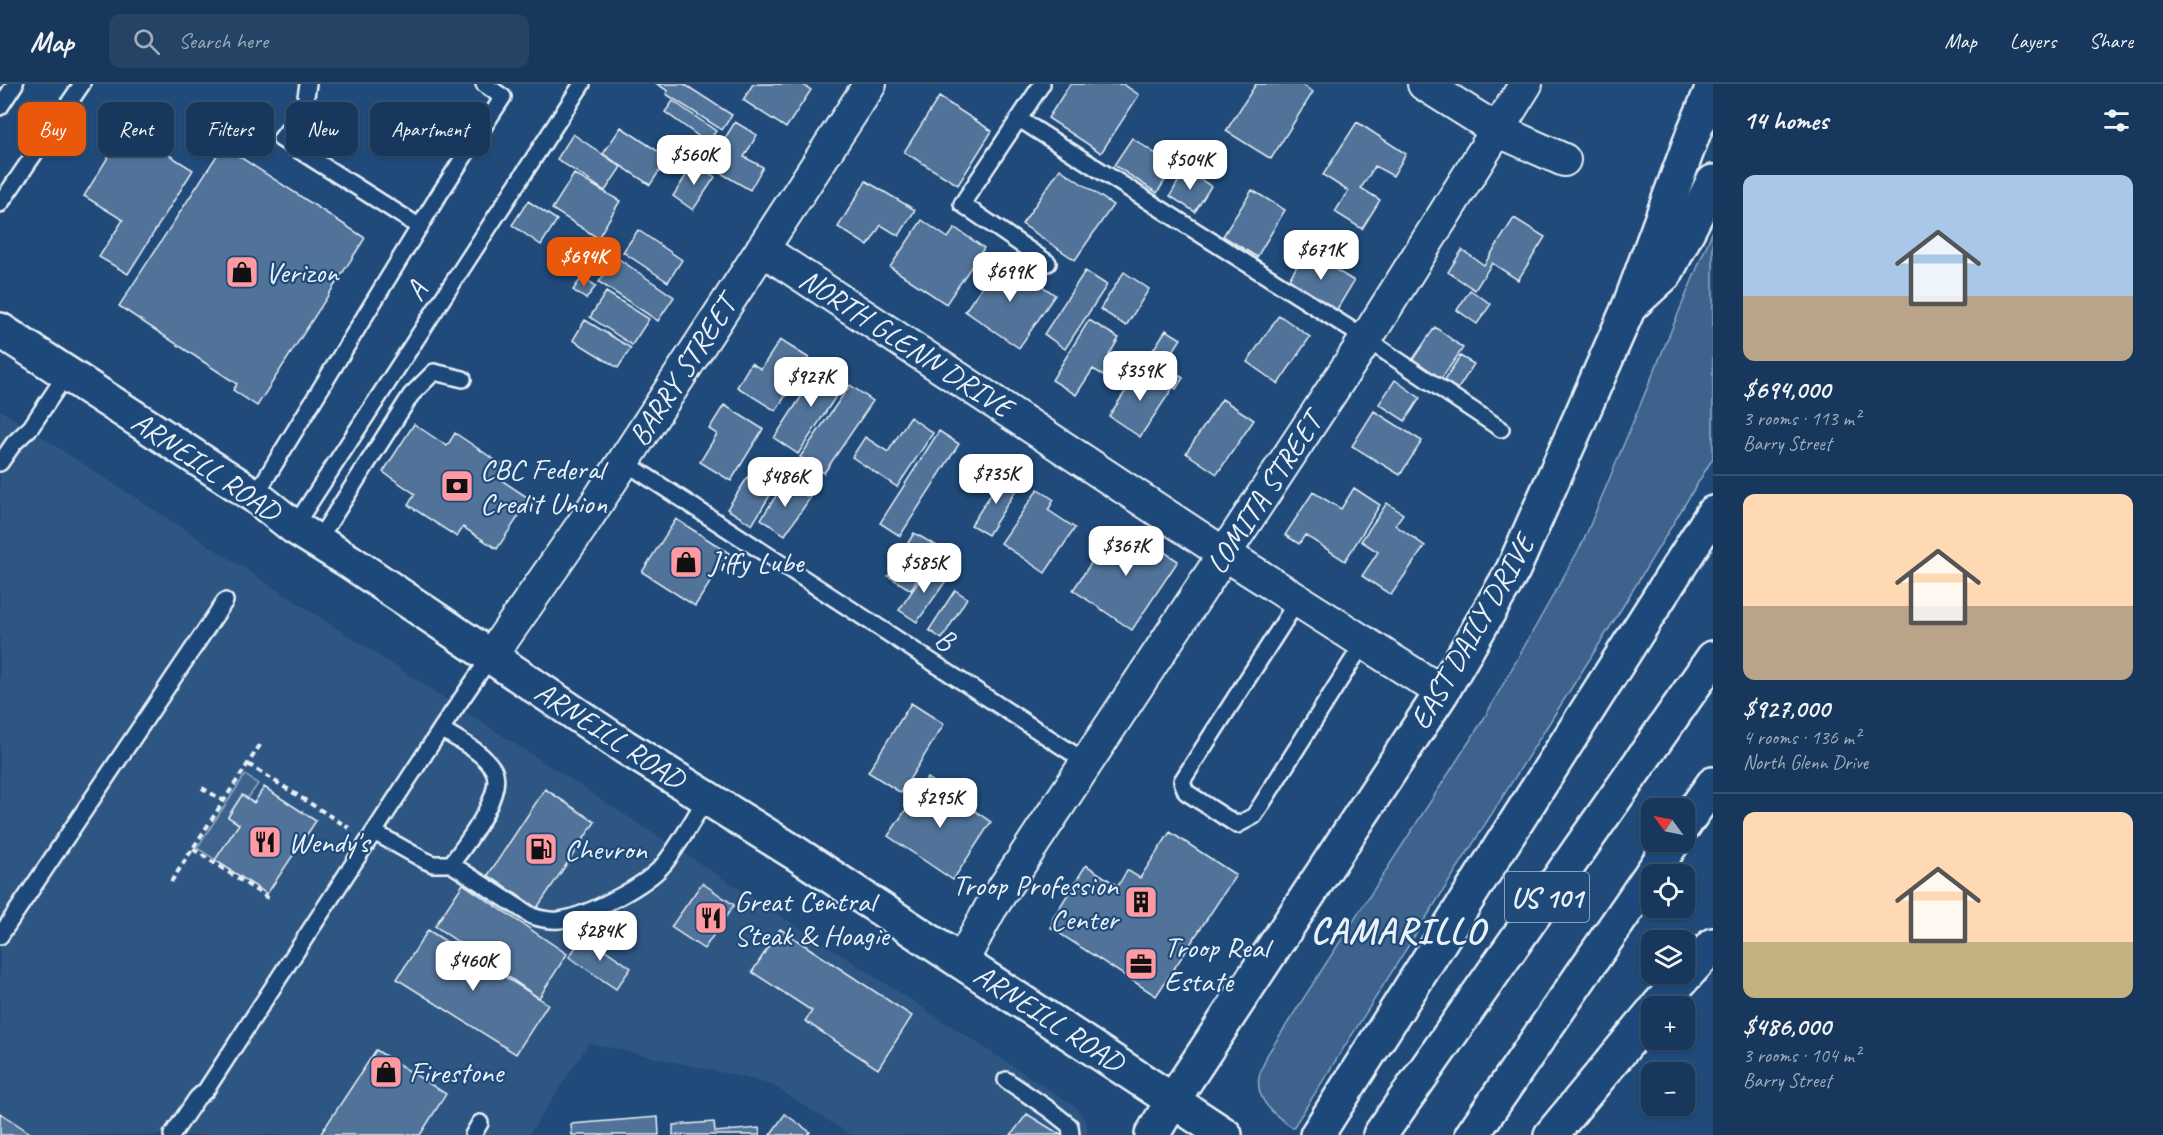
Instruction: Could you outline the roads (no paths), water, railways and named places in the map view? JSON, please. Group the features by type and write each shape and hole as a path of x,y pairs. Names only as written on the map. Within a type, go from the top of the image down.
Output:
{"main road":[{"name":"EAST DAILY DRIVE","path":"1152,1135 1442,692 1513,570 1629,307 1695,129 1713,87"},
{"path":"1629,307 1666,273 1713,182"},
{"name":"ARNEILL ROAD","path":"0,330 255,496 306,535 625,747 797,854 1225,1135"},
{"path":"1317,1135 1713,513"},
{"name":"US 101","path":"1380,1135 1713,658"},
{"path":"1695,809 1713,784"},
{"name":"US 101","path":"1472,1135 1666,852"},
{"path":"1667,996 1713,945"},
{"path":"1551,1135 1641,1025"}],"street":[{"name":"BARRY STREET","path":"491,656 581,526 870,84"},
{"path":"1424,84 1497,130 1564,160"},
{"name":"LOMITA STREET","path":"962,961 990,909 1366,339 1526,84"},
{"name":"NORTH GLENN DRIVE","path":"762,249 1224,553 1442,692"}],"lane":[{"path":"0,108 15,84"},
{"path":"0,204 82,84"},
{"path":"308,84 304,109 281,139 420,227"},
{"path":"255,496 420,227 503,97 484,84"},
{"name":"A","path":"306,535 582,84"},
{"path":"1042,84 962,204 1048,262"},
{"path":"1019,119 1366,339 1501,429"},
{"path":"306,535 411,395 434,372 463,379"},
{"path":"0,463 14,443 31,427 67,373"},
{"name":"B","path":"623,461 1086,762"},
{"path":"1298,600 1182,781 1186,792 1238,825 1254,816 1364,642"},
{"path":"0,936 225,601"},
{"path":"172,1135 197,1098 206,1090 491,656"},
{"path":"441,729 482,756 494,770 496,782 494,796 465,847 451,864"},
{"path":"374,832 432,864 451,864 532,916 543,920 560,920 581,914 621,896 659,870 706,798"},
{"path":"1006,1080 1070,1126 1071,1135"}],"place":[{"name":"Verizon","path":"242,272"},
{"name":"CBC Federal Credit Union","path":"457,486"},
{"name":"Jiffy Lube","path":"686,562"},
{"name":"Wendy's","path":"265,842"},
{"name":"Chevron","path":"541,849"},
{"name":"Troop Profession Center","path":"1141,902"},
{"name":"Great Central Steak & Hoagie","path":"711,918"},
{"name":"Troop Real Estate","path":"1141,964"},
{"name":"Firestone","path":"386,1072"}],"district":[{"name":"CAMARILLO","path":"1398,931"}]}
